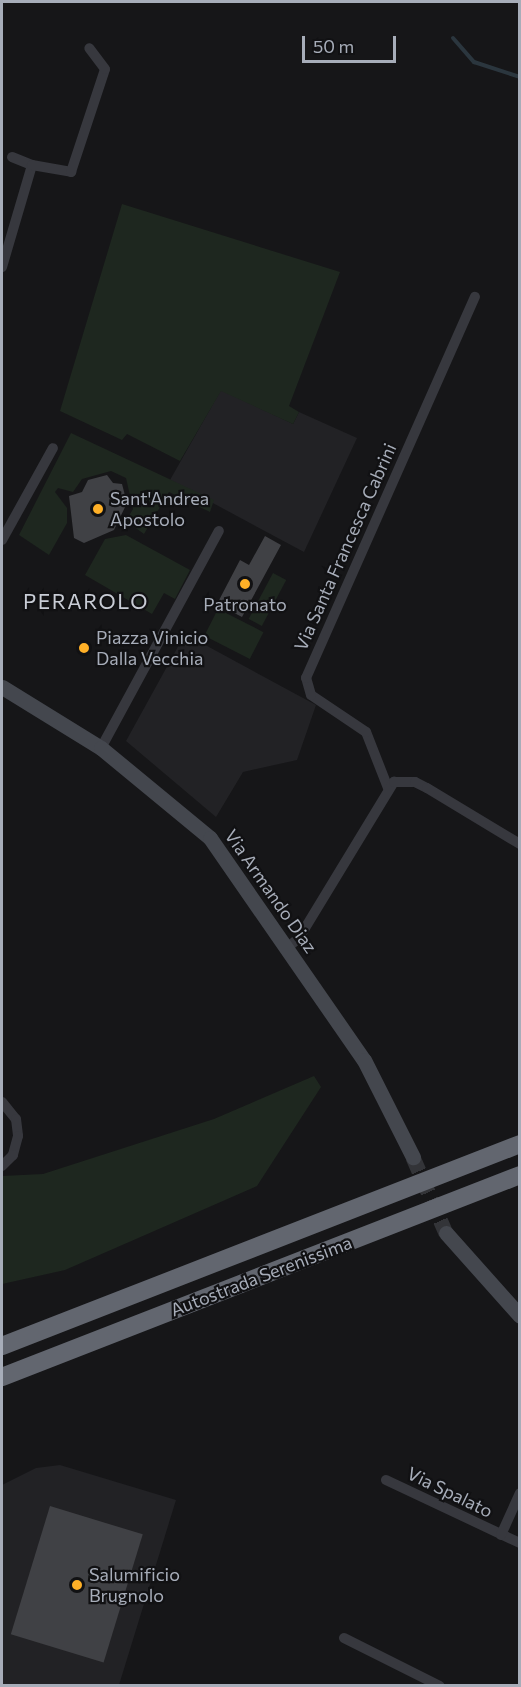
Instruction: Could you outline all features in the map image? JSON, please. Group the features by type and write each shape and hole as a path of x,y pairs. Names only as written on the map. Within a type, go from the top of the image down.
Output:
{"highway":[{"name":"Autostrada Serenissima","path":"2,1346 519,1144"},
{"name":"Autostrada Serenissima","path":"2,1377 519,1175"}],"street":[{"path":"12,157 32,165 71,172 105,69 89,48"},
{"path":"2,267 32,165"},
{"name":"Via Santa Francesca Cabrini","path":"388,788 366,732 311,695 306,678 475,297"},
{"path":"2,540 53,448"},
{"path":"101,748 171,624 219,531"},
{"name":"Via Armando Diaz","path":"2,687 101,748 210,838 288,947 364,1060 413,1157"},
{"path":"288,947 299,938 388,788 394,782 415,782 519,844"},
{"path":"2,1102 16,1119 18,1143 2,1166"},
{"path":"446,1233 519,1316"},
{"name":"Via Spalato","path":"386,1480 519,1543"},
{"name":"Via Spalato","path":"501,1535 519,1493"},
{"path":"344,1638 440,1686"}],"shaded area":[{"path":"122,204 340,272 289,406 299,412 293,424 221,391 180,461 127,434 122,440 60,411"},
{"path":"221,390 293,424 299,412 357,438 304,552 170,480"},
{"path":"71,433 214,500 210,512 169,492 144,534 126,521 133,509 126,478 111,471 82,479 73,492 58,488 55,492 67,508 67,523 49,555 19,535"},
{"path":"126,535 190,570 175,599 164,593 152,614 85,575 105,539"},
{"path":"273,573 286,580 262,626 249,619"},
{"path":"218,609 263,632 250,659 204,636"},
{"path":"185,634 316,705 297,760 243,772 216,817 126,741"},
{"path":"314,1076 321,1087 257,1186 65,1270 2,1284 2,1176 43,1174 214,1119"},
{"path":"60,1465 176,1500 119,1685 2,1686 2,1485 36,1468"}],"building":[{"name":"Sant'Andrea Apostolo","path":"107,475 113,483 122,484 127,503 114,530 84,543 74,538 69,496 82,492 88,480"},
{"name":"Patronato","path":"265,536 281,545 242,617 217,604 240,560 249,565"},
{"name":"Salumificio Brugnolo","path":"50,1506 143,1534 104,1663 11,1634"}],"waterway":[{"path":"453,38 474,62 520,77"}],"tunnel":[{"path":"413,1157 446,1233"}],"place":[{"name":"Sant'Andrea Apostolo","path":"98,509"},
{"name":"Patronato","path":"245,584"},
{"name":"Piazza Vinicio Dalla Vecchia","path":"84,648"},
{"name":"Salumificio Brugnolo","path":"77,1585"}],"district":[{"name":"PERAROLO","path":"86,601"}]}
